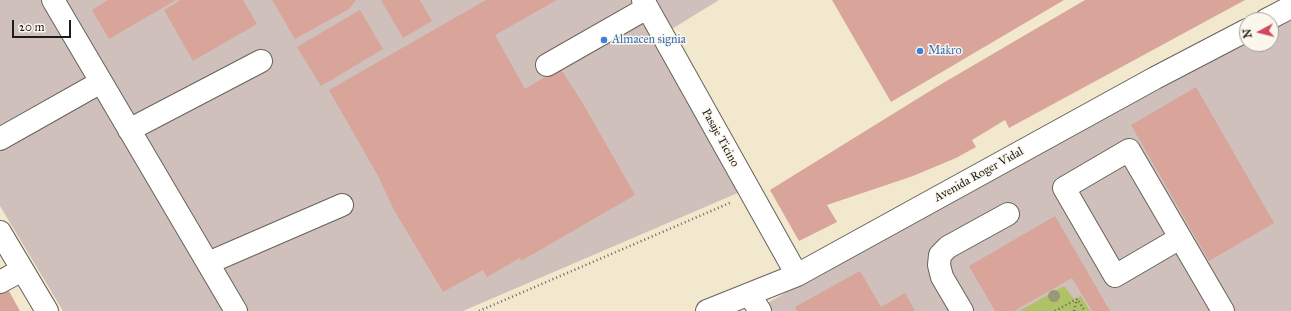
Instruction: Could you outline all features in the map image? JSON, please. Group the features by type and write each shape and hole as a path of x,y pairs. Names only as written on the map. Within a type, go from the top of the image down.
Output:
{"street":[{"path":"56,1 101,82 236,311"},
{"path":"547,65 645,4"},
{"name":"Pasaje Ticino","path":"645,4 797,275"},
{"path":"1279,13 1291,7"},
{"name":"Avenida Roger Vidal","path":"707,311 754,302 797,275 1155,78 1239,34"},
{"path":"129,130 261,61"},
{"path":"0,139 101,82"},
{"path":"1180,238 1115,276 1064,188 1129,150 1223,311"},
{"path":"208,263 342,205"},
{"path":"962,311 942,277 939,265 940,255 948,247 1008,214"},
{"path":"0,232 47,311"},
{"path":"0,282 22,270"}],"path":[{"path":"479,311 733,202"},
{"path":"1055,311 1077,299"},
{"path":"1074,311 1077,299"},
{"path":"1077,299 1085,311"}],"shaded area":[{"path":"0,0 719,0 667,32 808,279 1239,46 1239,52 1279,52 1279,25 1291,18 1291,311 753,311 796,287 740,192 463,311 63,311 0,206"}],"green space":[{"path":"1064,286 1074,299 1081,296 1090,311 1019,311"}],"building":[{"path":"108,0 176,0 109,39 92,10"},
{"path":"181,0 243,0 257,24 193,61 164,10"},
{"path":"272,0 356,0 349,9 295,39"},
{"path":"381,0 420,0 432,21 403,38"},
{"path":"486,0 557,0 495,35 525,89 560,68 582,102 635,195 521,261 520,258 487,277 483,270 443,292 394,210 377,174 329,90"},
{"name":"Makro","path":"832,0 1064,0 891,102"},
{"path":"1085,0 1245,0 1009,128 1005,120 972,140 976,147 956,158 913,176 827,205 837,222 799,241 770,190 938,86"},
{"path":"360,10 383,49 321,86 297,47"},
{"path":"1196,87 1274,223 1209,261 1131,125"},
{"path":"1055,216 1110,311 1092,311 1072,278 1014,311 995,311 969,266"},
{"path":"860,271 881,307 905,293 915,311 797,311 795,307"},
{"path":"5,284 20,311 0,311 0,286"}],"place":[{"name":"Almacen signia","path":"604,40"},
{"name":"Makro","path":"920,51"}]}
